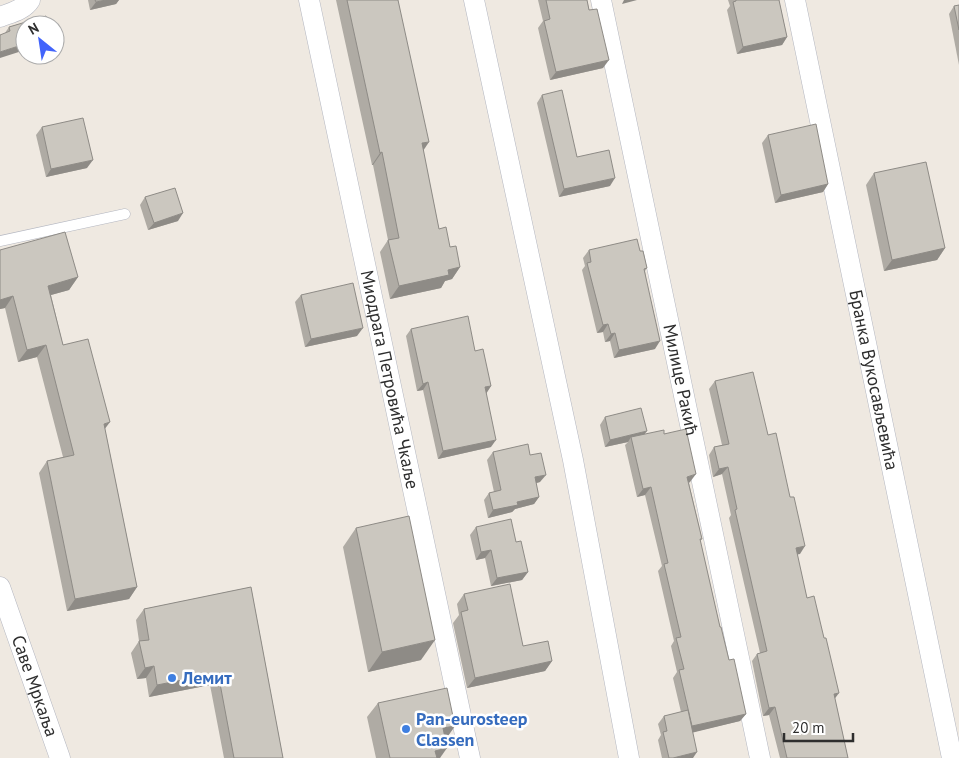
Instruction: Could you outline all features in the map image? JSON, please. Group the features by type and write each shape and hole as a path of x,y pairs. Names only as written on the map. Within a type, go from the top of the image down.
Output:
{"street":[{"path":"0,17 15,12 29,3 30,0"},
{"name":"Миодрага Петровића Чкаље","path":"309,0 470,758"},
{"path":"474,0 573,460 629,758"},
{"name":"Милице Ракић","path":"602,0 760,758"},
{"name":"Бранка Вукосављевића","path":"795,0 952,758"},
{"name":"Саве Мркаља","path":"0,587 60,758"}],"lane":[{"path":"0,241 125,214"}],"building":[{"path":"347,0 398,0 429,142 422,143 439,229 446,227 450,247 456,246 460,267 448,270 449,275 399,286 388,240 399,238 382,152 380,153"},
{"path":"546,0 587,0 589,10 597,9 609,60 556,72 544,21 550,19"},
{"path":"736,0 779,0 787,37 743,47 733,2"},
{"path":"959,5 959,30 954,6"},
{"path":"15,25 15,47 0,52 0,35 10,31 9,27"},
{"path":"562,90 577,157 609,150 615,178 564,189 542,95"},
{"path":"83,118 93,160 51,169 42,127"},
{"path":"816,124 828,184 781,195 768,135"},
{"path":"926,162 945,248 892,260 874,173"},
{"path":"175,188 183,213 154,223 145,197"},
{"path":"65,232 78,277 48,286 63,345 88,339 110,422 104,424 137,587 75,599 47,461 74,455 46,345 27,350 13,296 0,300 0,250"},
{"path":"637,239 640,251 643,251 647,268 644,269 660,341 619,350 615,333 611,334 608,324 603,325 587,263 591,262 589,250"},
{"path":"353,283 363,328 311,339 301,295"},
{"path":"468,316 475,351 483,349 491,386 485,387 496,440 443,451 428,382 423,384 411,329"},
{"path":"753,372 768,435 776,433 790,497 794,497 805,546 796,548 807,598 814,596 824,638 826,638 839,693 834,694 848,758 787,758 775,707 769,708 757,654 767,651 735,510 737,509 728,467 719,469 714,447 729,444 715,381"},
{"path":"641,408 647,431 610,440 605,417"},
{"path":"686,429 696,474 687,477 702,539 700,539 720,627 729,660 734,659 746,714 692,726 679,670 684,669 676,638 681,637 664,564 668,563 651,487 643,489 631,437 664,430 664,434"},
{"path":"528,444 530,455 541,453 546,475 535,477 539,497 517,502 518,505 493,510 489,493 501,490 493,452"},
{"path":"409,516 435,640 382,652 356,528"},
{"path":"511,519 516,542 521,541 528,572 497,578 491,550 481,552 476,527"},
{"path":"510,584 523,646 548,641 552,661 475,678 461,612 468,610 464,594"},
{"name":"Лемит","path":"251,587 283,758 234,758 218,673 157,685 154,666 145,668 139,641 149,640 144,609"},
{"name":"Pan-eurosteep Classen","path":"447,688 455,726 443,728 447,748 435,751 437,758 390,758 378,703"},
{"path":"688,710 697,752 669,758 663,732 667,731 664,716"}],"place":[{"name":"Лемит","path":"172,678"},
{"name":"Pan-eurosteep Classen","path":"406,729"}]}
